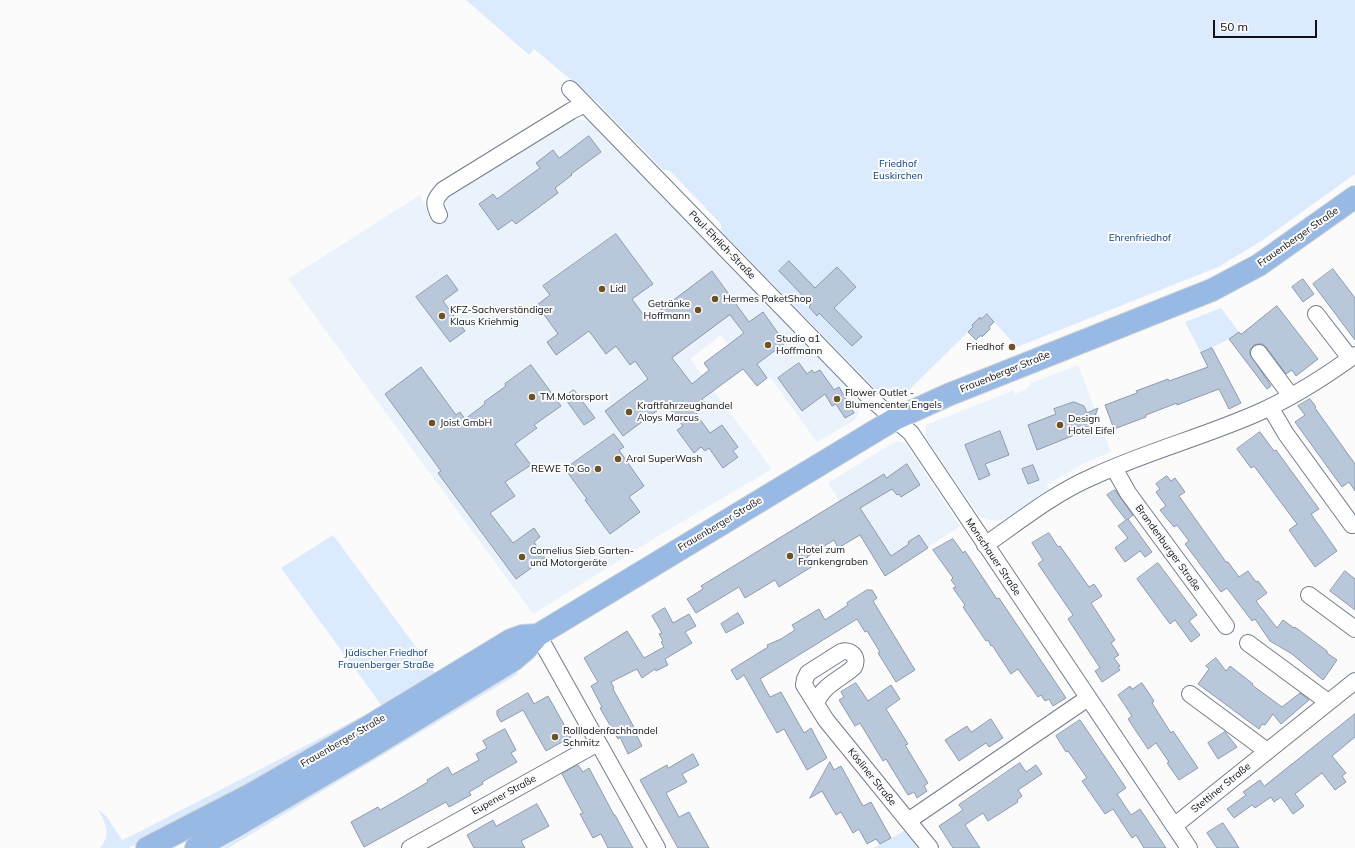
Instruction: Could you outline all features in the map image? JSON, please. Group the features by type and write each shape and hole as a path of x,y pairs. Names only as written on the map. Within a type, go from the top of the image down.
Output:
{"main road":[{"name":"Frauenberger Straße","path":"196,848 362,752 513,660 526,649 538,634 894,419 948,395 1212,290 1259,265 1355,197"},
{"name":"Frauenberger Straße","path":"147,848 250,795 368,727 511,640 522,636 538,634"}],"street":[{"name":"Paul-Ehrlich-Straße","path":"570,89 871,398 894,419"},
{"path":"439,215 435,207 435,202 443,190 570,111 585,104"},
{"path":"985,545 1062,492 1093,476 1243,419 1270,407 1318,381 1352,356 1316,314"},
{"path":"1259,353 1291,396"},
{"path":"1270,407 1286,434 1352,525"},
{"name":"Monschauer Straße","path":"894,419 911,433 1188,848"},
{"name":"Brandenburger Straße","path":"1114,468 1128,493 1226,626"},
{"path":"1309,595 1355,630"},
{"path":"538,634 657,848"},
{"path":"1248,643 1328,702"},
{"name":"Stettiner Straße","path":"1174,826 1355,681"},
{"path":"1190,694 1267,751"},
{"path":"908,821 1088,698"},
{"name":"Kösliner Straße","path":"816,704 826,720 930,848"},
{"name":"Eupener Straße","path":"410,848 598,743"}],"shaded area":[{"path":"573,119 589,121 856,397 860,408 856,419 817,442 770,377 757,386 737,360 739,359 721,335 690,359 772,469 663,533 533,614 288,279 420,195 432,222 449,209 443,201"},
{"path":"1078,365 1111,452 1085,463 1048,484 1046,491 1007,518 996,521 979,516 925,436 926,425 1014,390 1015,394 1027,389 1030,386 1029,384"},
{"path":"896,441 905,443 960,526 885,576 828,483"}],"green space":[{"name":"Friedhof Euskirchen","path":"466,0 1355,0 1355,174 1263,240 1218,267 1017,347 987,314 981,319 980,317 972,325 973,327 909,390 896,395 880,394 725,235 721,230 721,224 669,170 663,170 594,99 534,49 529,55"},
{"path":"1221,308 1239,332 1229,339 1201,353 1185,322"},
{"name":"Jüdischer Friedhof Frauenberger Straße","path":"333,535 436,674 243,789 129,848 100,848 106,838 106,828 98,809 107,817 122,840 382,706 281,568"},
{"path":"516,670 518,674 228,848 223,848"},
{"path":"906,830 921,848 873,848"}],"building":[{"path":"589,136 601,152 555,188 558,193 516,224 512,220 498,230 479,204 493,194 497,199 540,168 536,163 553,150 559,158"},
{"path":"616,234 653,284 632,299 647,320 712,271 749,322 763,312 785,343 757,364 767,378 757,386 743,369 702,399 707,405 696,414 710,433 722,425 738,447 733,451 738,457 723,468 709,448 705,451 701,447 694,453 677,430 683,426 666,404 623,436 605,411 648,379 635,361 630,365 616,346 606,354 589,331 556,355 547,342 558,334 537,305 550,295 543,286","holes":["730,315 744,333 704,363 709,370 692,384 672,358"]},
{"path":"789,261 815,288 837,267 856,287 834,308 862,337 852,346 819,313 817,316 809,307 811,305 807,300 779,271"},
{"path":"1333,269 1355,298 1355,340 1313,284"},
{"name":"KFZ-Sachverständiger Klaus Kriehmig","path":"447,275 458,290 443,301 465,331 450,342 416,297"},
{"path":"1303,279 1314,294 1303,302 1292,287"},
{"path":"1277,306 1318,359 1296,376 1292,370 1286,374 1266,347 1262,344 1254,345 1250,350 1250,354 1271,386 1267,389 1229,339 1239,332 1241,334"},
{"path":"987,314 994,322 989,327 990,329 982,337 981,335 976,340 968,332 973,327 972,325 980,317 981,319"},
{"path":"1212,348 1241,403 1229,409 1219,389 1177,405 1177,403 1114,429 1105,405 1168,379 1169,381 1208,367 1201,353"},
{"path":"799,363 807,374 812,370 814,373 820,370 834,390 839,387 854,413 845,418 836,404 832,406 825,394 802,411 778,378"},
{"path":"531,365 561,406 534,425 537,428 515,444 531,465 505,482 515,496 490,513 513,543 534,528 540,537 534,542 545,558 516,579 438,473 441,471 385,394 421,367 456,415 460,412 465,419 485,404 484,402 506,386 505,384"},
{"path":"574,390 595,418 584,425 564,397"},
{"path":"1310,399 1355,464 1355,491 1349,482 1342,487 1295,422 1305,415 1298,406"},
{"name":"Design Hotel Eifel","path":"1074,402 1084,406 1087,413 1098,408 1088,435 1082,432 1037,450 1028,425 1056,414 1054,409"},
{"path":"1000,431 1009,455 985,464 990,475 979,480 965,445"},
{"path":"1260,432 1274,451 1276,450 1319,509 1311,514 1337,551 1315,567 1289,530 1297,524 1254,466 1251,468 1237,449"},
{"path":"614,434 624,447 619,450 644,486 629,497 640,512 610,534 585,500 587,499 565,469"},
{"path":"907,464 920,485 901,497 892,489 860,508 891,556 919,535 928,548 885,576 860,535 838,548 834,540 807,557 813,566 779,587 775,580 745,598 739,587 696,613 687,599 703,589 701,586 884,474 886,478"},
{"path":"1033,465 1039,480 1028,484 1022,469"},
{"path":"1167,476 1171,481 1175,478 1185,492 1179,496 1226,562 1228,562 1239,577 1248,571 1267,593 1256,601 1277,628 1283,620 1294,628 1295,627 1337,660 1323,680 1292,654 1270,641 1255,619 1252,621 1227,588 1221,592 1185,544 1189,541 1177,525 1174,527 1160,510 1166,506 1156,492 1160,489 1156,484"},
{"path":"1115,490 1133,515 1128,519 1152,552 1145,557 1140,551 1125,562 1115,548 1128,538 1118,526 1126,520 1107,495"},
{"path":"1049,533 1089,587 1094,584 1102,596 1091,603 1115,640 1111,643 1119,655 1114,658 1120,666 1118,667 1120,670 1102,682 1095,671 1100,668 1068,619 1073,615 1038,564 1043,560 1032,543"},
{"path":"953,539 963,553 965,551 997,599 999,598 1066,698 1053,706 1049,699 1045,701 1041,695 1038,697 1018,669 1011,674 992,645 991,646 988,640 986,641 963,607 965,605 953,588 956,587 951,580 953,578 933,550"},
{"path":"1158,563 1197,615 1189,621 1200,635 1191,642 1175,620 1170,624 1137,579"},
{"path":"1345,571 1355,579 1355,610 1330,591"},
{"path":"867,590 872,590 877,598 873,601 915,670 896,682 878,653 880,652 867,631 865,632 857,619 760,679 770,697 781,692 804,733 811,728 827,758 807,770 784,729 777,733 744,675 737,680 731,670 768,647 767,645 781,639 795,630 792,625 819,609 825,620"},
{"path":"665,608 673,623 689,614 696,626 685,632 692,643 665,659 668,665 656,671 655,669 642,678 637,669 611,682 614,688 613,689 635,729 634,730 642,746 628,754 620,737 618,739 600,708 602,707 591,686 598,682 584,658 627,631 644,658 664,647 661,642 663,641 659,634 662,633 652,616"},
{"path":"738,613 744,623 726,633 721,624"},
{"path":"1216,658 1226,671 1230,666 1253,684 1252,685 1282,707 1300,693 1309,700 1281,724 1273,714 1265,725 1262,724 1259,729 1198,684 1209,669 1206,666"},
{"path":"856,683 868,701 891,685 900,699 886,709 908,744 905,745 928,783 924,786 927,791 917,798 914,792 908,795 886,759 883,761 860,723 855,726 839,700 844,697 841,692"},
{"path":"1142,683 1154,701 1152,703 1171,733 1173,731 1198,768 1179,780 1167,763 1169,762 1156,743 1148,749 1128,719 1132,716 1118,695 1130,686 1132,689"},
{"path":"528,693 534,704 548,696 571,737 546,751 523,710 501,722 497,715 497,711"},
{"path":"1355,714 1355,737 1332,756 1346,773 1342,776 1346,782 1335,790 1322,773 1295,794 1304,806 1293,814 1281,797 1274,802 1271,797 1255,808 1252,805 1234,818 1227,809 1246,795 1243,792 1260,780 1264,786"},
{"path":"991,719 1003,738 989,747 986,743 959,761 945,740 967,726 971,732"},
{"path":"1080,720 1126,788 1117,794 1131,815 1140,809 1166,848 1144,848 1136,835 1132,838 1113,809 1105,814 1082,781 1087,778 1068,751 1066,752 1056,736"},
{"path":"505,729 516,750 511,753 517,762 482,782 483,784 469,792 471,795 449,807 446,802 364,847 351,822 378,807 380,810 428,782 427,780 448,767 452,775 479,760 476,754 487,748 483,741"},
{"path":"1225,732 1237,747 1218,759 1208,743"},
{"path":"693,754 699,765 682,774 687,782 666,793 679,817 689,812 709,848 678,848 640,780 667,765 668,768"},
{"path":"830,762 834,770 841,766 863,806 871,802 891,838 880,844 876,839 867,844 859,829 853,833 841,812 836,815 822,791 810,798"},
{"path":"1020,763 1026,772 1036,765 1042,774 1018,790 1022,796 1017,800 1018,802 988,821 983,813 965,825 980,848 953,848 939,826 963,810 959,805"},
{"path":"578,765 583,772 589,768 633,848 608,848 601,834 593,838 580,814 583,813 562,774"},
{"path":"537,804 549,826 521,841 525,848 474,848 467,835 493,820 496,826"},
{"path":"1223,823 1239,848 1217,848 1207,833"}],"place":[{"name":"Lidl","path":"602,289"},
{"name":"Hermes PaketShop","path":"715,299"},
{"name":"Getränke Hoffmann","path":"698,310"},
{"name":"KFZ-Sachverständiger Klaus Kriehmig","path":"442,316"},
{"name":"Studio a1 Hoffmann","path":"768,345"},
{"name":"Friedhof","path":"1012,347"},
{"name":"TM Motorsport","path":"532,397"},
{"name":"Flower Outlet - Blumencenter Engels","path":"837,399"},
{"name":"Kraftfahrzeughandel Aloys Marcus","path":"629,412"},
{"name":"Joist GmbH","path":"432,423"},
{"name":"Design Hotel Eifel","path":"1060,425"},
{"name":"Aral SuperWash","path":"618,459"},
{"name":"REWE To Go","path":"598,469"},
{"name":"Hotel zum Frankengraben","path":"790,556"},
{"name":"Cornelius Sieb Garten- und Motorgeräte","path":"522,557"},
{"name":"Rollladenfachhandel Schmitz","path":"555,737"}],"park label":[{"name":"Ehrenfriedhof","path":"1140,238"}]}
